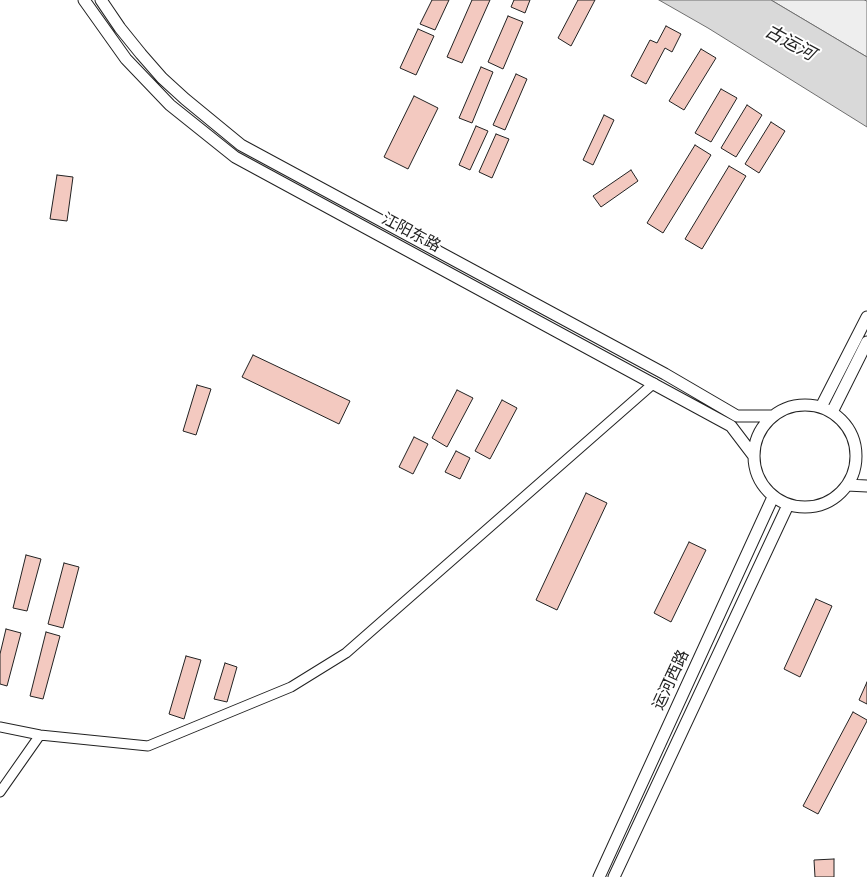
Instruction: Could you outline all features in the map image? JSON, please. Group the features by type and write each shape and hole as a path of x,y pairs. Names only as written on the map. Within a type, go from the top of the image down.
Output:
{"main road":[{"name":"江阳东路","path":"84,0 126,59 170,105 234,156 731,426 753,455"},
{"name":"江阳东路","path":"101,0 120,28 162,78 184,99 241,145 665,374 736,416 773,416"},
{"path":"826,410 867,317"},
{"path":"826,410 867,342"},
{"path":"804,404 826,410 844,423 862,456 847,485 835,497 821,505 804,508 788,505 773,497 762,485 756,471 753,455 761,428 773,416 788,408 804,404"},
{"path":"847,485 867,486"},
{"name":"运河西路","path":"599,877 773,497"},
{"name":"运河西路","path":"614,877 788,505"}],"street":[{"path":"0,727 40,735 148,746 291,687 346,653 654,383"},
{"path":"0,792 40,735"}],"shaded area":[{"path":"771,0 867,1 867,57"}],"water":[{"name":"古运河","path":"659,0 771,0 867,57 867,127 708,28"}],"building":[{"path":"432,0 449,0 435,30 420,24"},
{"path":"472,0 490,0 462,63 447,57"},
{"path":"514,0 530,0 525,13 511,7"},
{"path":"578,0 595,0 571,46 558,38"},
{"path":"508,16 523,22 503,69 488,62"},
{"path":"666,26 681,34 672,52 665,48 646,84 631,76 650,40 657,43"},
{"path":"418,29 434,36 416,75 400,68"},
{"path":"701,49 716,58 684,110 669,101"},
{"path":"481,67 493,72 472,123 459,118"},
{"path":"516,74 527,79 505,130 493,125"},
{"path":"721,89 737,98 711,142 695,133"},
{"path":"414,96 438,108 408,169 384,157"},
{"path":"747,105 762,115 736,157 721,148"},
{"path":"604,115 614,120 593,165 583,160"},
{"path":"771,122 785,131 759,173 745,164"},
{"path":"476,126 488,131 470,170 459,165"},
{"path":"496,134 509,139 492,178 479,172"},
{"path":"695,145 711,155 663,233 647,223"},
{"path":"729,166 746,176 702,249 685,239"},
{"path":"631,170 638,181 601,207 593,196"},
{"path":"57,175 73,177 67,221 50,219"},
{"path":"253,355 350,401 339,424 242,377"},
{"path":"197,385 211,389 196,435 183,431"},
{"path":"457,390 473,398 447,447 432,438"},
{"path":"502,400 517,408 490,459 475,451"},
{"path":"414,437 428,444 413,474 399,467"},
{"path":"456,451 470,458 460,479 445,472"},
{"path":"586,493 607,503 557,610 536,600"},
{"path":"689,542 706,550 671,622 654,613"},
{"path":"26,555 41,559 27,611 13,608"},
{"path":"64,563 79,567 63,628 48,624"},
{"path":"816,599 832,606 800,677 784,669"},
{"path":"6,629 21,633 7,686 0,684 0,654"},
{"path":"46,632 60,636 43,699 30,696"},
{"path":"186,656 201,660 184,719 169,714"},
{"path":"225,663 237,667 227,702 214,699"},
{"path":"867,682 867,704 859,700"},
{"path":"853,712 867,721 818,814 803,806"},
{"path":"834,859 834,877 815,877 814,860"}]}
